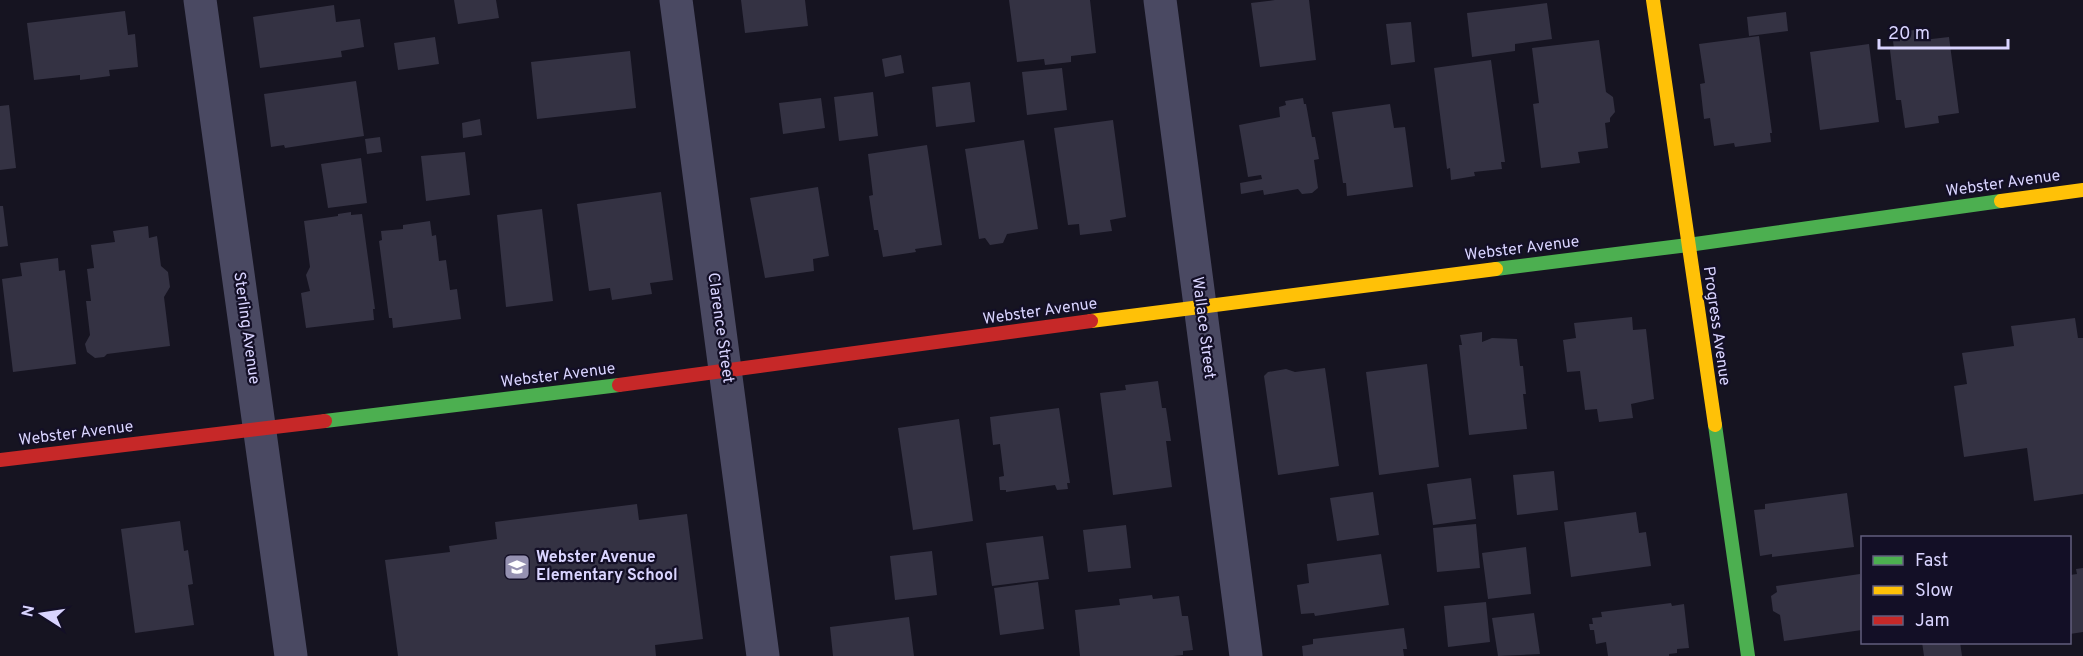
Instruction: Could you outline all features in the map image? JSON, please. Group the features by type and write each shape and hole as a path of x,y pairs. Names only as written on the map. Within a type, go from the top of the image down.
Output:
{"street":[{"name":"Sterling Avenue","path":"200,0 291,656"},
{"name":"Clarence Street","path":"676,0 762,656"},
{"name":"Wallace Street","path":"1160,0 1245,656"},
{"name":"Progress Avenue","path":"1653,0 1748,656"},
{"name":"Webster Avenue","path":"0,460 726,372 1201,306 1688,245 2083,190"}],"building":[{"path":"454,0 496,0 499,18 458,24"},
{"path":"741,0 805,0 808,26 745,33"},
{"path":"1009,0 1090,0 1096,53 1071,56 1071,62 1045,65 1044,59 1017,62"},
{"path":"1309,0 1316,60 1260,67 1251,3"},
{"path":"1547,3 1552,39 1515,44 1515,51 1472,57 1467,13"},
{"path":"334,5 336,22 360,19 364,47 341,51 342,57 260,68 253,17"},
{"path":"125,11 128,35 135,34 138,67 109,70 110,76 80,80 80,75 34,80 27,23"},
{"path":"1786,12 1788,31 1749,36 1747,17"},
{"path":"1411,22 1415,62 1391,65 1386,24"},
{"path":"1922,29 1923,40 1949,37 1959,113 1938,116 1939,123 1905,128 1901,100 1896,100 1890,50 1894,49 1892,33"},
{"path":"1759,36 1772,133 1770,133 1771,142 1735,147 1734,143 1714,146 1710,118 1704,119 1700,84 1705,83 1699,44"},
{"path":"435,37 439,64 398,70 394,43"},
{"path":"1599,40 1606,92 1613,97 1615,112 1610,122 1605,123 1608,148 1578,152 1580,163 1541,168 1533,104 1539,103 1532,48"},
{"path":"1869,44 1879,122 1820,130 1810,52"},
{"path":"630,51 636,108 537,119 531,62"},
{"path":"901,55 904,73 885,77 882,59"},
{"path":"1491,60 1505,162 1501,162 1502,169 1474,172 1475,176 1451,180 1450,168 1447,169 1434,68"},
{"path":"1062,68 1067,110 1027,115 1022,72"},
{"path":"356,81 364,136 285,148 284,145 271,147 264,94"},
{"path":"970,82 975,122 936,127 932,87"},
{"path":"873,92 878,136 839,141 834,97"},
{"path":"821,98 825,128 783,134 779,103"},
{"path":"1303,98 1319,159 1314,160 1318,188 1312,193 1302,194 1298,189 1264,195 1263,190 1241,194 1240,183 1262,179 1261,175 1248,177 1239,125 1280,117 1279,107 1286,105 1285,101"},
{"path":"1390,104 1394,128 1405,127 1413,187 1347,196 1332,112"},
{"path":"9,105 16,168 0,170 0,106"},
{"path":"480,119 482,135 463,138 462,123"},
{"path":"1113,120 1126,217 1110,220 1112,231 1080,235 1079,224 1068,225 1054,128"},
{"path":"380,137 382,152 367,154 365,139"},
{"path":"1024,140 1038,229 1007,234 1003,243 990,245 985,238 979,239 965,149"},
{"path":"927,145 942,245 883,257 878,230 874,230 869,196 873,195 868,154"},
{"path":"465,152 470,195 426,201 421,156"},
{"path":"361,158 367,203 328,208 321,164"},
{"path":"818,187 829,256 813,259 814,271 765,278 750,198"},
{"path":"661,192 673,280 650,283 652,294 612,300 610,288 589,291 577,204"},
{"path":"0,206 3,206 8,246 0,247"},
{"path":"542,209 553,301 506,307 497,215"},
{"path":"351,212 351,215 362,214 375,309 373,309 374,320 306,328 301,293 310,291 306,275 310,267 304,221"},
{"path":"430,221 432,236 436,235 439,261 446,260 450,290 457,289 461,319 393,328 392,318 389,318 379,241 382,240 381,231 403,229 403,225"},
{"path":"148,226 149,238 157,236 161,266 168,272 170,287 164,297 170,346 107,354 104,357 95,358 87,352 85,344 90,335 86,301 91,301 87,269 94,268 91,245 115,242 113,231"},
{"path":"58,258 59,271 65,270 76,364 13,372 2,279 22,276 20,263"},
{"path":"1632,317 1633,330 1646,329 1654,399 1631,404 1633,418 1599,422 1597,409 1585,410 1580,371 1567,372 1563,340 1576,338 1574,323"},
{"path":"2075,318 2078,338 2083,338 2083,494 2034,501 2027,448 1964,457 1954,386 1967,384 1962,353 2014,346 2011,326"},
{"path":"1482,332 1482,342 1492,338 1517,339 1520,366 1523,366 1527,429 1469,435 1459,345 1462,345 1460,335"},
{"path":"1427,364 1439,467 1379,475 1366,372"},
{"path":"1325,368 1339,466 1278,475 1264,376 1268,372 1286,369 1295,372"},
{"path":"1158,381 1162,408 1166,408 1171,441 1166,441 1172,487 1113,495 1100,393 1126,390 1125,385"},
{"path":"1059,408 1070,483 1067,483 1068,489 1057,490 1055,485 1006,492 1006,490 1000,490 999,477 1004,476 1000,444 993,445 990,417"},
{"path":"959,419 973,521 913,530 898,428"},
{"path":"1554,471 1558,510 1517,515 1513,475"},
{"path":"1471,478 1476,519 1433,525 1427,484"},
{"path":"1373,492 1379,535 1337,541 1330,498"},
{"path":"1847,493 1854,547 1772,557 1772,554 1760,556 1754,510 1765,509 1765,504"},
{"name":"Webster Avenue Elementary School","path":"637,504 639,520 687,514 703,639 655,645 656,656 398,656 385,560 450,552 449,546 497,539 495,522"},
{"path":"1636,512 1639,533 1646,532 1651,566 1571,577 1564,522"},
{"path":"180,521 184,551 188,550 193,584 188,585 194,625 135,633 121,529"},
{"path":"1476,524 1480,568 1437,572 1433,528"},
{"path":"1126,525 1131,568 1088,572 1083,530"},
{"path":"1043,536 1049,579 992,586 986,543"},
{"path":"1526,547 1531,594 1488,599 1482,553"},
{"path":"932,551 937,595 895,600 890,556"},
{"path":"1381,554 1389,605 1315,616 1314,613 1301,614 1297,585 1309,583 1307,564"},
{"path":"2083,568 2083,632 2071,634 2071,575 2077,574 2076,569"},
{"path":"1860,574 1861,630 1784,641 1780,615 1773,611 1771,596 1777,592 1776,586"},
{"path":"1038,582 1044,629 1000,635 994,588"},
{"path":"1152,595 1153,599 1179,596 1182,616 1188,616 1193,650 1183,651 1183,655 1173,656 1080,656 1075,610 1120,605 1119,599"},
{"path":"1486,602 1490,642 1448,647 1444,606"},
{"path":"1671,603 1672,606 1684,604 1689,648 1677,649 1677,653 1669,654 1669,656 1608,656 1606,642 1596,644 1594,630 1590,630 1589,624 1593,624 1592,618 1602,617 1601,612"},
{"path":"1534,613 1540,654 1498,656 1492,618"},
{"path":"909,617 914,656 833,656 830,627"},
{"path":"1404,628 1407,649 1403,649 1404,656 1303,656 1302,646 1313,644 1313,639"},
{"path":"1922,644 1960,644 1962,656 1924,656"}],"traffic: fast":[{"path":"1496,269 1688,245 2001,201"},
{"path":"325,421 619,385"},
{"path":"1715,425 1748,656"}],"traffic: slow":[{"path":"1653,0 1715,425"},
{"path":"2001,201 2083,190"},
{"path":"1091,321 1496,269"}],"traffic: jam":[{"path":"619,385 1091,321"},
{"path":"0,460 325,421"}],"place":[{"name":"Webster Avenue Elementary School","path":"517,567"}]}
